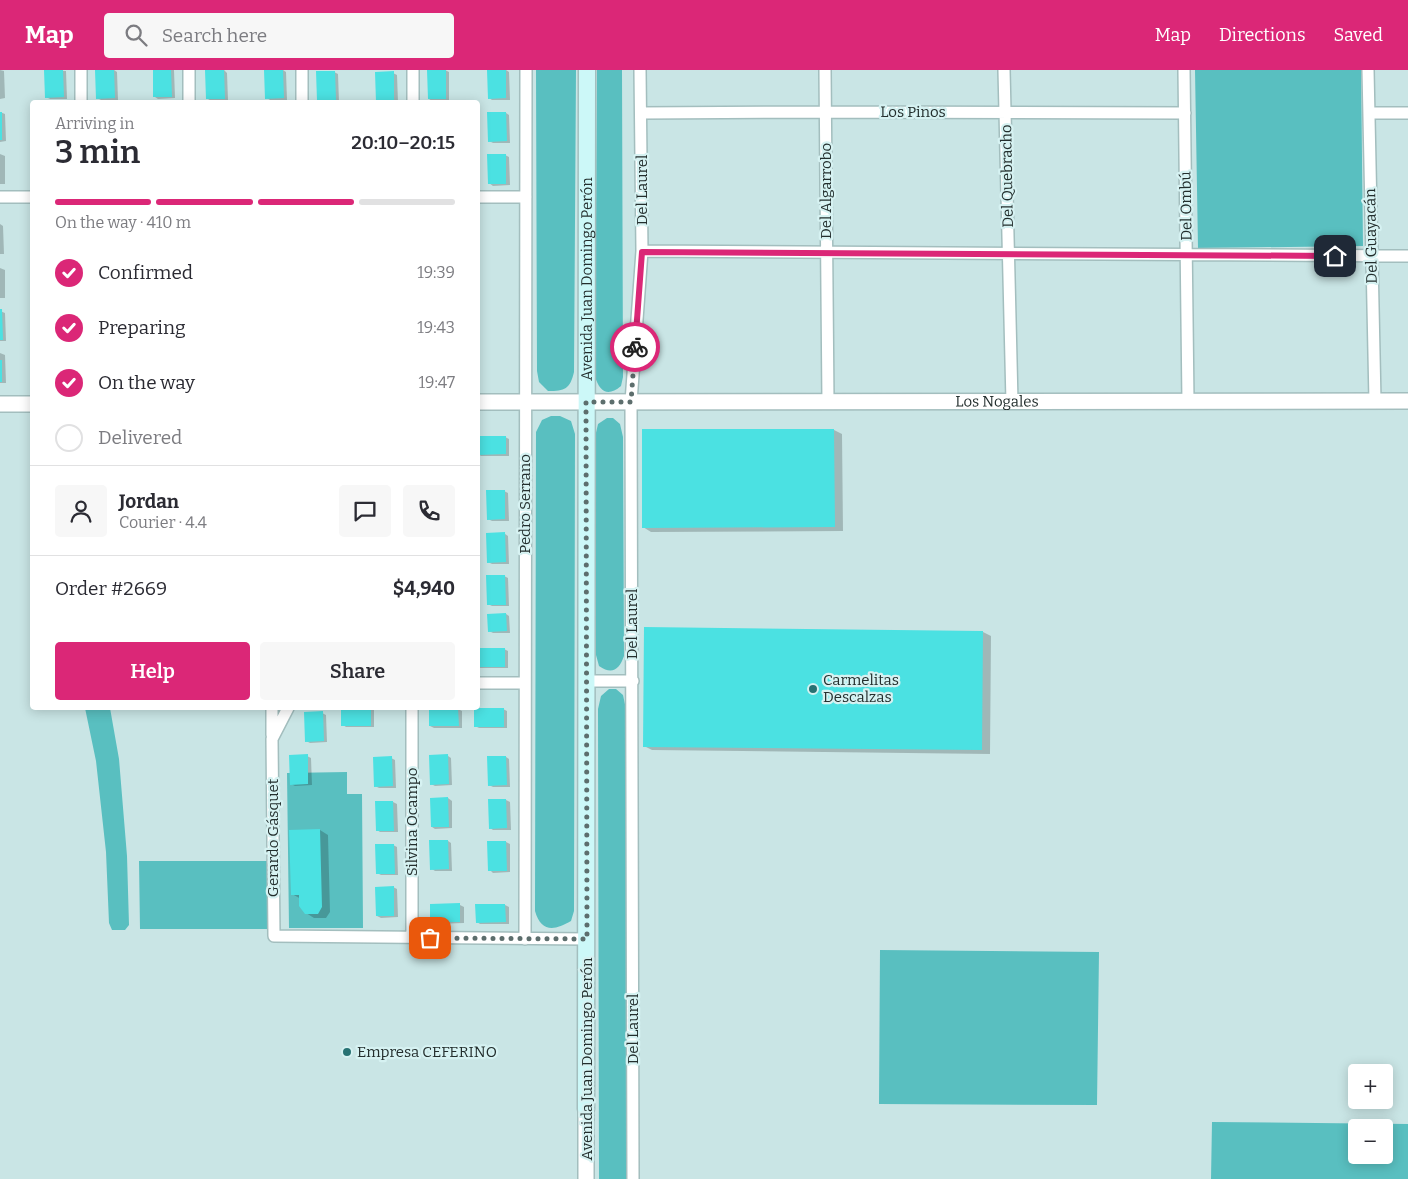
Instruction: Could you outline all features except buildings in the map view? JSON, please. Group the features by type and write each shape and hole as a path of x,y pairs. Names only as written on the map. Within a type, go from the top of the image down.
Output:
{"main road":[{"name":"Avenida Juan Domingo Perón","path":"586,1109 587,70"}],"street":[{"path":"80,100 81,70"},
{"path":"189,70 189,100"},
{"path":"302,70 302,100"},
{"path":"413,70 413,100"},
{"name":"Pedro Serrano","path":"525,939 526,70"},
{"name":"Del Laurel","path":"633,1179 631,402 642,252 640,70"},
{"name":"Del Algarrobo","path":"825,70 828,402"},
{"name":"Del Quebracho","path":"1004,70 1012,402"},
{"name":"Del Ombú","path":"1184,70 1188,402"},
{"name":"Del Guayacán","path":"1368,70 1375,401"},
{"name":"Los Pinos","path":"641,113 1184,113"},
{"path":"1369,113 1408,114"},
{"path":"0,197 30,197"},
{"path":"480,197 526,197"},
{"path":"642,252 1408,256"},
{"name":"Los Nogales","path":"480,402 1408,401"},
{"path":"0,404 30,404"},
{"path":"586,681 633,681"},
{"path":"480,683 525,682"},
{"name":"Gerardo Gásquet","path":"272,710 274,936 412,938"},
{"name":"Gerardo Gásquet","path":"272,740 287,710"},
{"name":"Silvina Ocampo","path":"412,710 412,938"},
{"path":"412,938 587,939"},
{"name":"Avenida Juan Domingo Perón","path":"586,1109 586,1179"}],"shaded area":[{"path":"536,70 576,70 574,372 571,382 566,388 554,391 548,391 539,382 537,371"},
{"path":"597,70 622,70 623,377 621,386 608,392 599,386 595,377"},
{"path":"1195,70 1361,70 1363,246 1198,248"},
{"path":"551,416 560,416 571,421 575,434 574,911 571,921 554,928 549,928 541,923 535,911 536,432 542,420"},
{"path":"607,418 613,418 620,424 623,437 624,656 620,665 614,670 604,669 599,666 596,655 595,437 598,424"},
{"path":"609,689 616,689 623,695 626,709 627,1179 599,1179 598,709 601,696"},
{"path":"85,710 110,710 119,759 127,856 129,925 125,930 112,930 109,923 106,852 96,761"},
{"path":"347,772 347,794 362,794 363,928 289,928 287,773"},
{"path":"139,861 267,861 267,929 140,929"},
{"path":"880,950 1099,952 1097,1105 879,1104"},
{"path":"1212,1122 1348,1123 1348,1164 1393,1164 1393,1124 1408,1124 1408,1179 1211,1179"}],"way so far":[{"path":"430,938 587,939 586,402 631,402 635,347"}],"place":[{"name":"Carmelitas Descalzas","path":"813,689"},
{"name":"Empresa CEFERINO","path":"347,1052"}],"route":[{"path":"635,347 642,252 1335,256"}]}
